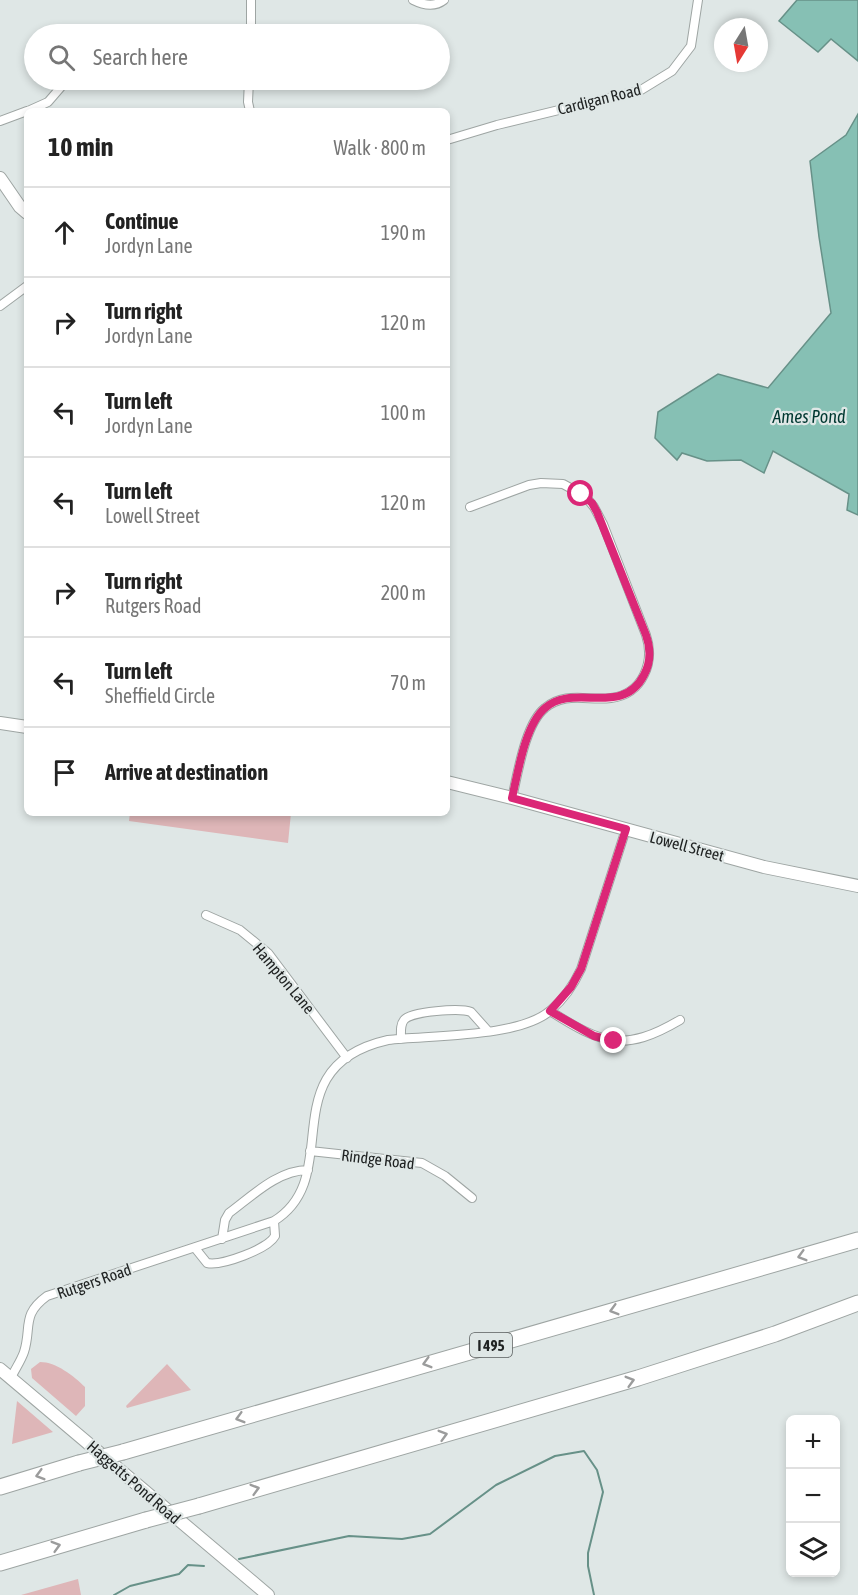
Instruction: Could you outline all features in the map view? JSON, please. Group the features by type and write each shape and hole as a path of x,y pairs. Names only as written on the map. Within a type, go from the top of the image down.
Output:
{"highway":[{"name":"I 495","path":"0,1487 858,1240"},
{"path":"0,1563 638,1378 775,1334 858,1303"}],"main road":[{"path":"0,178 24,209"},
{"path":"0,723 24,727"},
{"name":"Lowell Street","path":"450,783 764,867 858,886"},
{"name":"Haggetts Pond Road","path":"0,1369 268,1595"}],"street":[{"path":"251,0 251,24"},
{"path":"413,0 427,5 437,5 444,0"},
{"name":"Cardigan Road","path":"450,139 507,122 641,90 672,71 691,46 698,0"},
{"path":"35,108 48,102 58,90"},
{"path":"249,90 249,108"},
{"path":"0,121 24,112"},
{"path":"0,306 24,288"},
{"path":"470,507 534,483 563,484 585,496 603,524 650,650 648,666 643,678 623,695 611,698 561,698 539,713 529,734 512,798"},
{"name":"Rutgers Road","path":"11,1378 24,1352 30,1317 47,1296 274,1221 294,1204 303,1188 308,1170 314,1115 319,1095 338,1065 347,1058 370,1045 401,1039 488,1031 529,1022 550,1011 571,987 581,969 626,829"},
{"name":"Hampton Lane","path":"206,915 233,926 260,945 347,1058"},
{"path":"401,1039 402,1024 409,1016 460,1010 471,1012 488,1031"},
{"path":"550,1011 594,1036 618,1042 660,1032 680,1020"},
{"name":"Rindge Road","path":"310,1151 416,1162 440,1172 472,1198"},
{"path":"222,1239 225,1220 229,1213 279,1177 294,1170 308,1170"},
{"name":"Rutgers Road","path":"195,1248 207,1263 217,1263 267,1246 275,1236 274,1221"}],"shaded area":[{"path":"130,816 291,816 288,843 129,821"},
{"path":"40,1362 58,1367 85,1387 85,1406 76,1416 32,1378 31,1369"},
{"path":"167,1364 191,1390 127,1408 126,1406"},
{"path":"17,1401 53,1432 12,1444"},
{"path":"78,1579 81,1595 21,1595"}],"water":[{"path":"797,0 858,0 858,61 831,39 818,52 779,21"},
{"name":"Ames Pond","path":"858,114 858,515 847,510 849,494 773,451 764,473 741,460 707,461 682,453 677,460 655,438 658,412 718,374 768,388 831,313 810,161 846,135"}],"waterway":[{"path":"239,1559 349,1536 402,1539 430,1534 496,1485 555,1456 584,1451 597,1470 603,1492 588,1553 588,1566 594,1595"},
{"path":"114,1595 130,1586 179,1574 188,1565 204,1566"}],"route":[{"path":"581,494 592,503 603,524 646,635 650,658 641,681 623,695 611,698 561,698 537,715 531,727 512,798 626,829 581,969 571,987 550,1011 594,1036 614,1041"}]}
